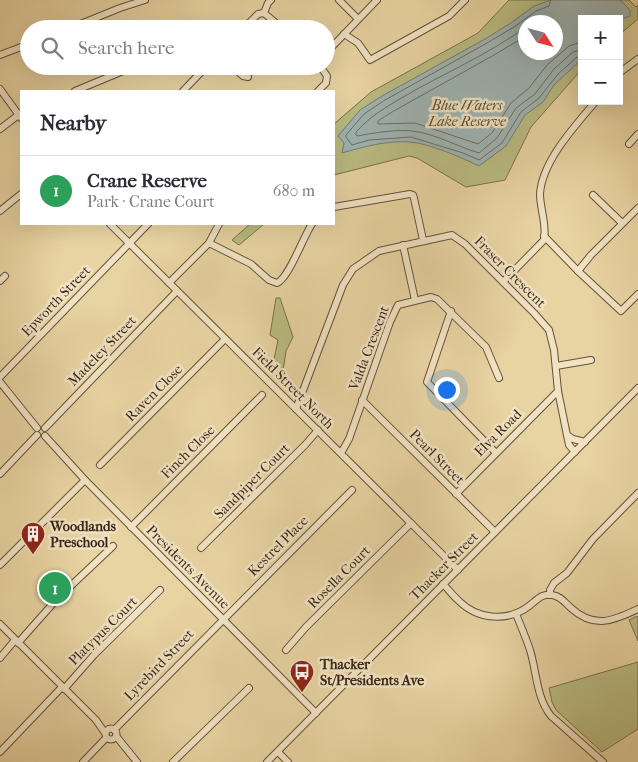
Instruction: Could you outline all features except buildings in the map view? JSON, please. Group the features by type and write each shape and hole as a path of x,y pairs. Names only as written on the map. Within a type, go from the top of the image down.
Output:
{"street":[{"path":"90,20 145,0"},
{"path":"264,13 271,0"},
{"path":"339,0 358,19"},
{"path":"335,44 377,0"},
{"path":"344,34 358,43 370,60 448,16 465,0"},
{"path":"252,20 258,14 264,13 272,20"},
{"path":"0,55 20,47"},
{"path":"623,70 638,59"},
{"path":"77,90 113,75"},
{"path":"184,90 198,75"},
{"path":"241,75 248,77"},
{"path":"319,90 326,82 326,75"},
{"path":"0,89 20,115 0,129"},
{"path":"503,282 540,246 544,236 540,193 545,173 562,144 593,105"},
{"path":"629,144 638,134"},
{"path":"0,211 20,195"},
{"path":"335,207 413,195 423,240"},
{"path":"593,195 622,224"},
{"path":"578,271 591,255 638,208"},
{"name":"Field Street North","path":"111,225 458,570"},
{"name":"Epworth Street","path":"0,377 147,225"},
{"path":"169,283 209,243 218,225"},
{"path":"209,243 251,264 269,280 277,283 285,278 304,234 311,225"},
{"name":"Fraser Crescent","path":"296,409 349,273 379,251 448,235 456,237 549,330 556,366 558,391 570,447 575,452"},
{"path":"544,236 621,311 638,294"},
{"path":"403,245 415,300"},
{"name":"Madeley Street","path":"45,428 177,291"},
{"name":"Valda Crescent","path":"341,453 398,305 434,297 441,301 486,347 499,378"},
{"path":"451,311 427,382 496,453"},
{"name":"Raven Close","path":"100,465 225,339"},
{"path":"556,366 592,360"},
{"path":"0,382 38,428"},
{"name":"Thacker Street","path":"267,762 638,388"},
{"name":"Elva Road","path":"456,494 558,391"},
{"name":"Finch Close","path":"131,527 262,395"},
{"name":"Pearl Street","path":"362,400 496,532"},
{"path":"0,474 38,436 45,436 47,432 45,428 42,426 38,428"},
{"path":"38,428 36,432 38,436"},
{"name":"Sandpiper Court","path":"202,548 306,445 318,430"},
{"path":"568,435 573,439 585,442"},
{"name":"Presidents Avenue","path":"45,436 85,480 316,713"},
{"path":"0,565 85,480"},
{"name":"Kestrel Place","path":"222,619 352,490"},
{"path":"550,595 550,590 554,583 567,573 594,539 638,493"},
{"name":"Rosella Court","path":"286,650 306,627 410,523"},
{"path":"0,658 57,599 113,546"},
{"path":"443,584 459,602 478,614 501,617 516,614 540,597 550,595 562,599 583,616 601,622 618,619 638,609"},
{"name":"Platypus Court","path":"0,752 160,590"},
{"path":"516,614 530,650 545,708 555,720 603,762"},
{"name":"Lyrebird Street","path":"83,762 222,619"},
{"path":"0,624 137,762"},
{"path":"173,762 249,688"},
{"path":"278,752 288,762"}],"green space":[{"name":"Blue Waters Lake Reserve","path":"509,0 629,0 636,7 638,5 638,19 623,32 623,15 578,15 578,74 531,127 505,180 466,187 417,158 409,156 335,175 335,123 371,92 478,33"},
{"path":"249,225 263,225 239,245 232,240"},
{"path":"276,298 280,298 293,337 286,351 281,384 271,374 278,340 270,335"},
{"path":"638,617 638,641 629,620"},
{"path":"638,662 638,729 602,752 556,710 549,688"}],"water":[{"name":"Blue Waters Lake Reserve","path":"551,0 620,0 630,10 630,16 623,19 623,15 578,15 578,63 554,85 543,102 525,115 506,146 479,166 436,148 410,142 385,143 342,153 344,143 338,136 360,110 485,39 518,18 518,60 563,60 563,15 522,15 534,6"}],"place":[{"name":"Woodlands Preschool","path":"33,555"},
{"name":"Crane Reserve","path":"55,588"},
{"name":"Thacker St/Presidents Ave","path":"302,693"}]}
